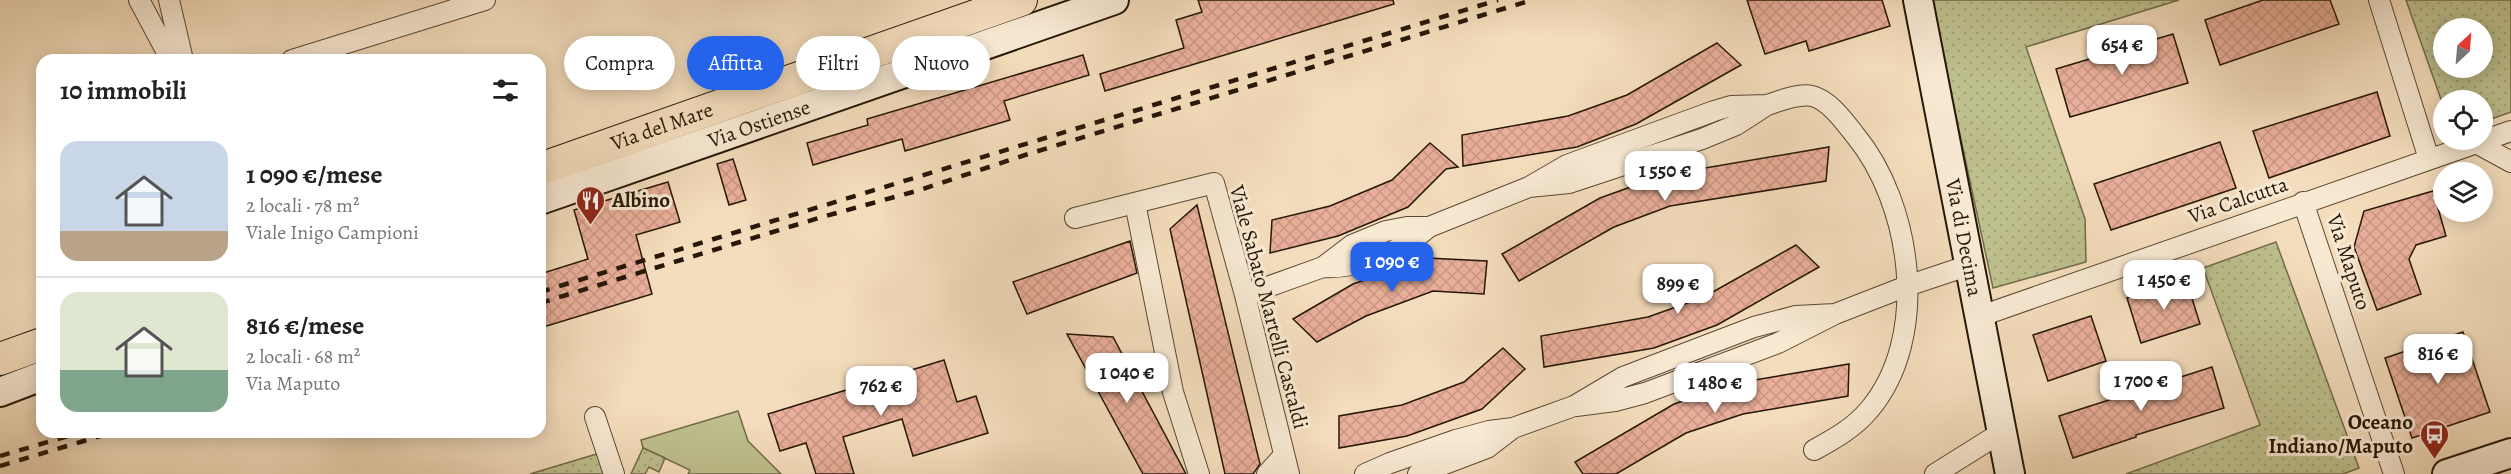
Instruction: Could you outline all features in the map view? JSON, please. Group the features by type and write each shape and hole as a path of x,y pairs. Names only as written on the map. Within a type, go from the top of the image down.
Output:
{"main road":[{"name":"Via del Mare","path":"546,167 1021,0"},
{"name":"Via Ostiense","path":"546,198 1114,0"},
{"name":"Via di Decima","path":"1918,0 2010,474"},
{"path":"0,358 36,346"},
{"path":"2447,474 2511,453"}],"street":[{"path":"139,0 168,54"},
{"path":"169,0 182,54"},
{"path":"311,54 485,0"},
{"path":"2379,0 2429,159"},
{"path":"1245,295 1323,267 1345,267 1363,262 1398,248 1429,227 1529,187 1569,183 1707,137 1736,125 1767,105 1803,95 1814,96 1830,108 1862,143 1879,170 1893,202 1904,245 1907,286 1906,314 1901,340 1884,388 1859,420 1840,435 1814,450"},
{"name":"Via Calcutta","path":"2493,138 2511,131"},
{"name":"Via Calcutta","path":"1981,316 2303,202 2458,150"},
{"path":"2489,150 2511,162"},
{"name":"Viale Sabato Martelli Castaldi","path":"1075,218 1214,183 1245,295 1286,465"},
{"name":"Via Maputo","path":"2303,202 2394,474"},
{"path":"1135,203 1173,393 1199,474"},
{"path":"1365,474 1456,440 1489,431 1513,428 1574,406 1630,373 1754,327 1796,316 1834,314 1907,286 1970,266"},
{"path":"594,417 614,474"},
{"path":"1418,474 1482,450 1494,444 1513,428"},
{"path":"1935,474 2002,432"},
{"path":"1267,474 1286,465"}],"green space":[{"path":"1931,0 2179,0 2026,47 2085,219 2086,262 1993,288"},
{"path":"2406,0 2511,0 2511,112 2493,118 2493,90 2438,90 2433,78 2493,78 2493,18 2433,18 2433,77"},
{"path":"2276,242 2359,468 2343,474 2126,474 2260,425 2203,268"},
{"path":"738,411 748,441 781,474 688,474 690,470 643,448 641,440"},
{"path":"643,448 665,458 659,472 649,467 645,474 631,474"},
{"path":"600,453 606,474 530,474"}],"building":[{"path":"1198,0 1393,0 1394,4 1105,91 1100,74 1184,48 1176,20 1202,12"},
{"path":"1747,0 1882,0 1890,26 1809,51 1806,41 1765,54"},
{"path":"2263,0 2330,0 2339,24 2220,65 2205,20"},
{"path":"2173,34 2188,83 2070,117 2056,69"},
{"path":"1717,43 1741,65 1636,124 1577,147 1463,166 1462,135 1568,116 1627,95"},
{"path":"1083,55 1089,75 1004,101 1010,120 905,151 902,139 813,165 807,143 868,125 867,119 965,90 990,90 990,83"},
{"path":"2377,92 2390,136 2269,178 2253,131"},
{"path":"2220,142 2236,188 2111,230 2094,184"},
{"path":"1430,143 1458,167 1446,169 1408,207 1338,236 1270,253 1272,220 1330,206 1392,180"},
{"path":"1829,147 1826,181 1670,206 1614,227 1519,281 1502,254 1600,198 1664,175"},
{"path":"733,159 746,200 729,205 717,164"},
{"path":"668,182 680,222 636,235 652,294 546,326 546,272 588,259 574,210"},
{"path":"2433,191 2433,222 2442,222 2446,236 2416,245 2409,259 2421,294 2377,310 2354,247 2364,211"},
{"path":"1197,205 1260,464 1253,474 1225,474 1170,229"},
{"path":"1130,241 1137,273 1027,314 1013,282"},
{"path":"1796,245 1819,267 1717,325 1654,348 1544,367 1541,336 1648,317 1704,297"},
{"path":"1427,258 1487,261 1484,294 1433,291 1366,316 1317,342 1293,319 1353,284"},
{"path":"2186,279 2200,324 2141,343 2127,298"},
{"path":"2091,316 2106,361 2048,381 2033,335"},
{"path":"2463,332 2490,412 2412,438 2385,358"},
{"path":"1067,334 1113,337 1186,474 1143,474"},
{"path":"1503,348 1525,369 1482,409 1407,436 1339,448 1339,416 1402,405 1464,382"},
{"path":"944,360 957,402 976,396 988,433 913,456 902,419 843,437 854,474 816,474 806,443 780,451 768,414"},
{"path":"1849,364 1848,396 1743,414 1686,433 1616,474 1583,474 1575,462 1674,404 1737,383"},
{"path":"2212,367 2224,408 2136,435 2136,437 2073,458 2059,416"}],"railway":[{"path":"546,290 1498,0"},
{"path":"546,301 822,217 920,190 1025,155 1532,0"},
{"path":"0,456 62,438"},
{"path":"0,466 94,438"}],"place":[{"name":"Albino","path":"591,226"},
{"name":"Oceano Indiano/Maputo","path":"2434,460"}]}
